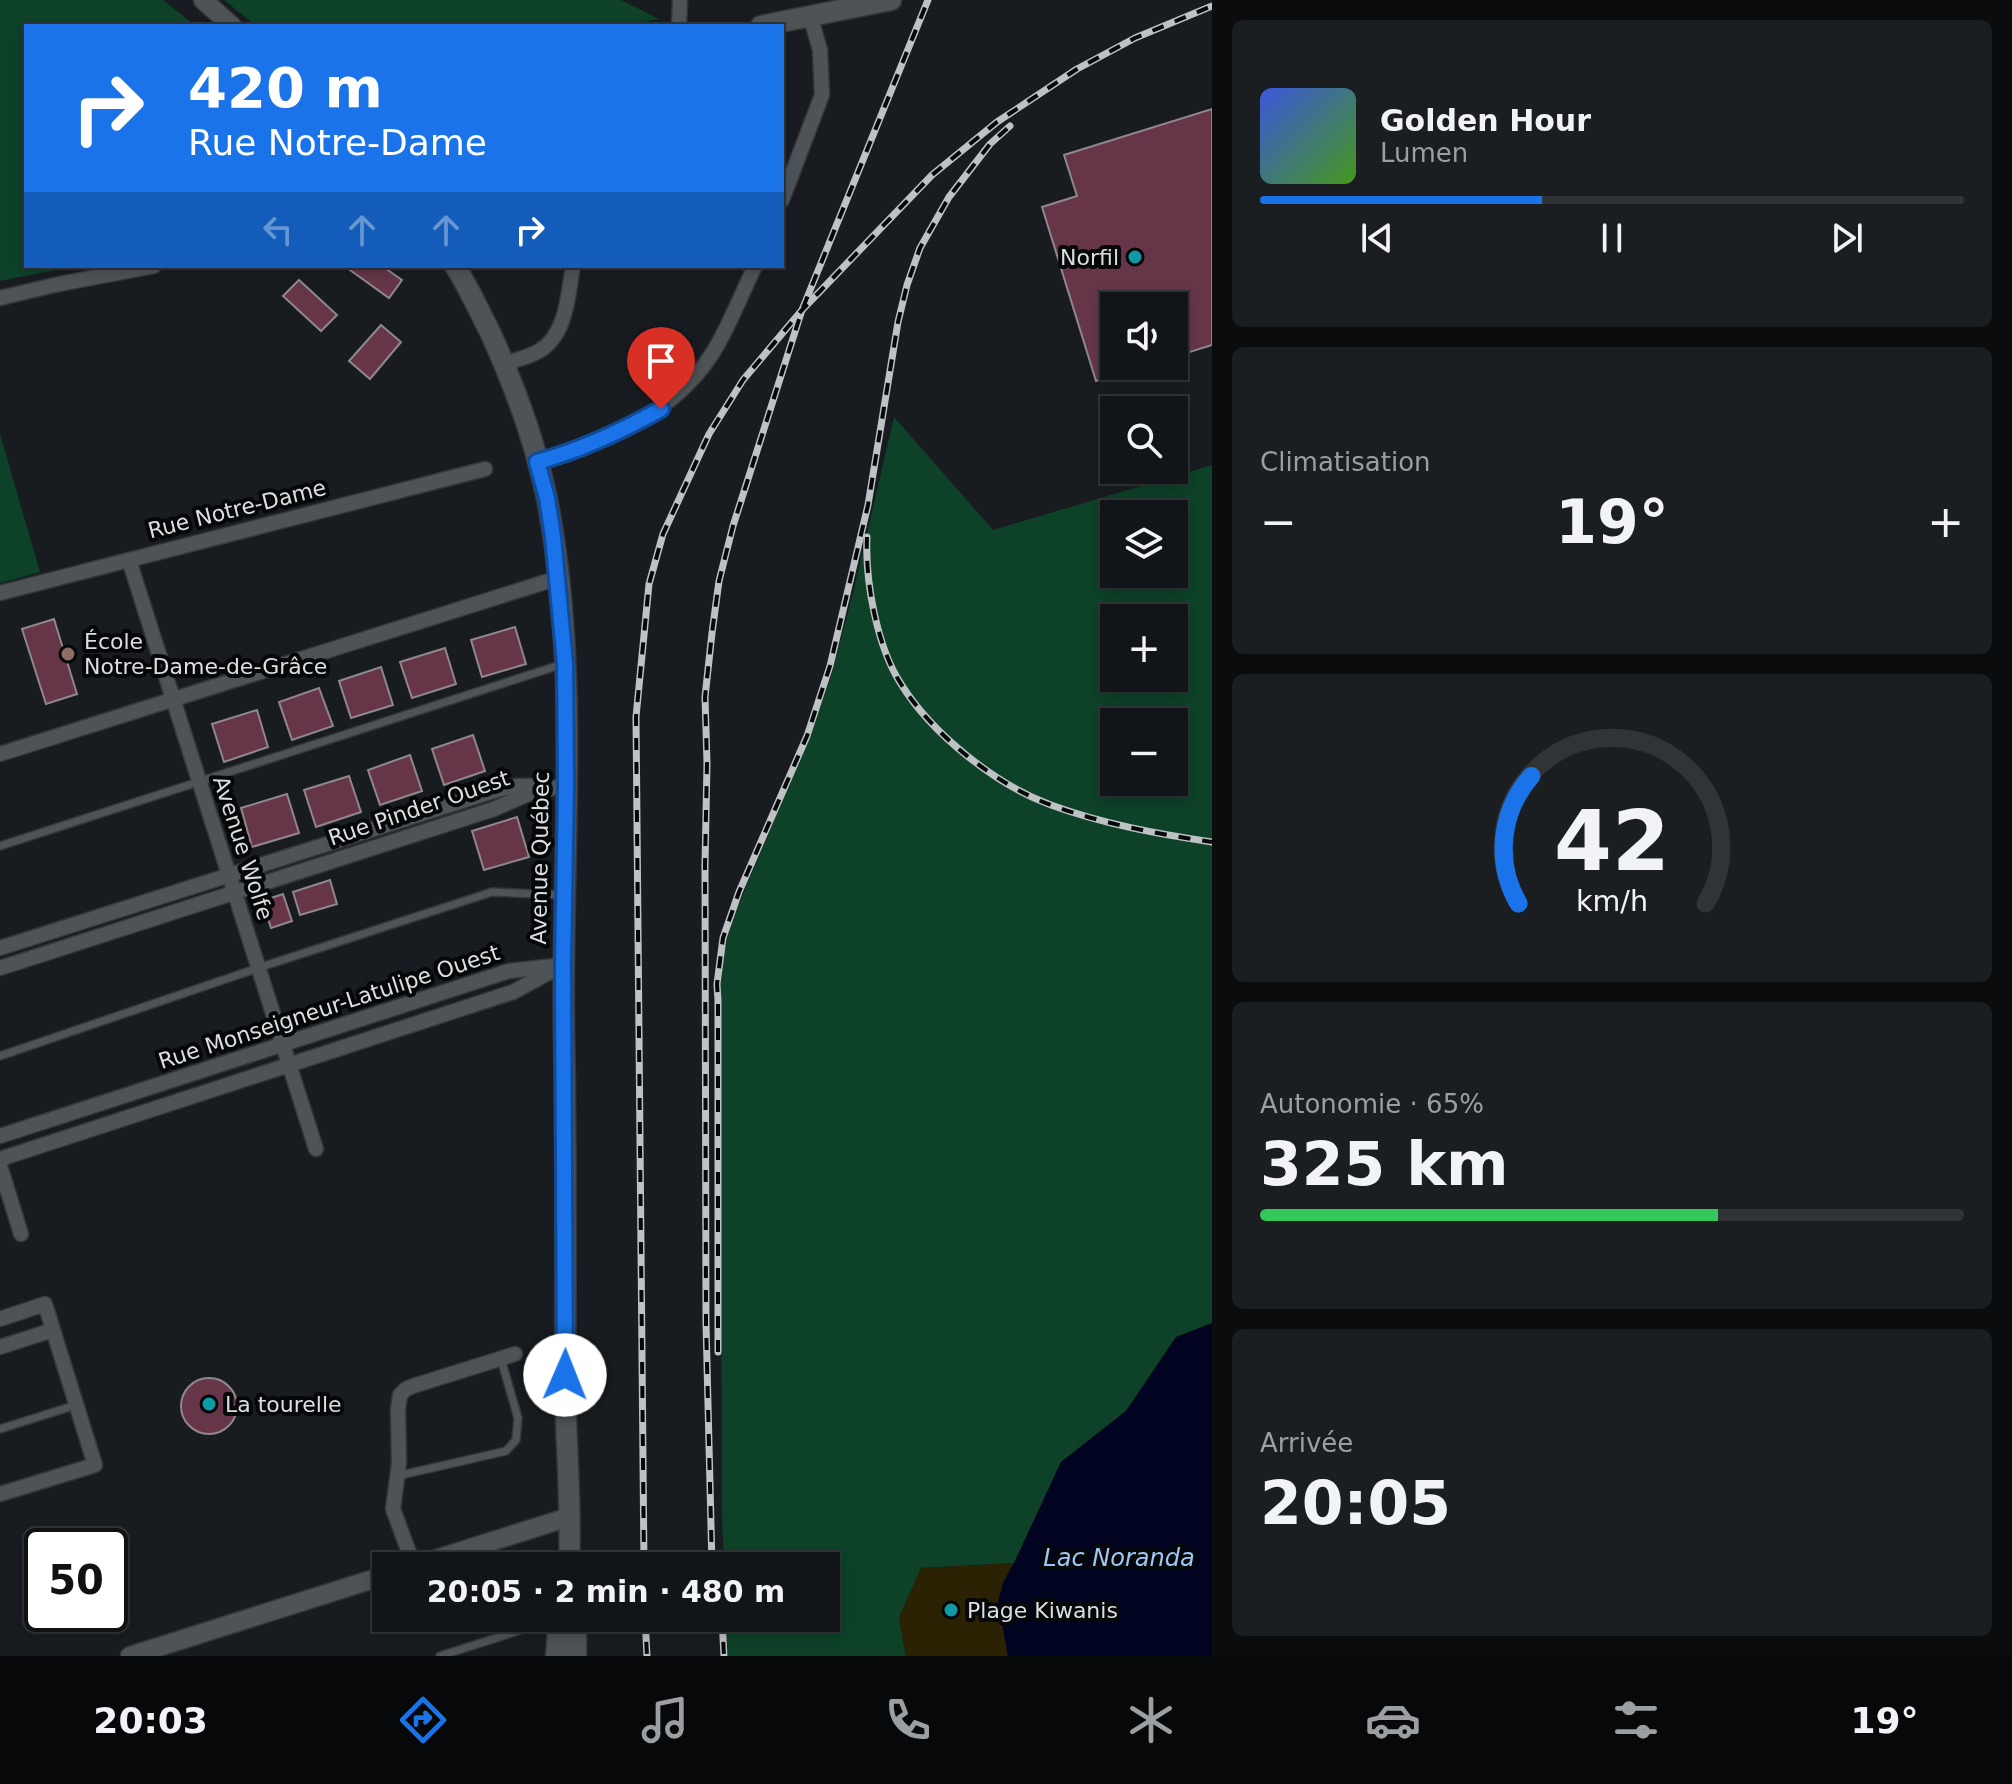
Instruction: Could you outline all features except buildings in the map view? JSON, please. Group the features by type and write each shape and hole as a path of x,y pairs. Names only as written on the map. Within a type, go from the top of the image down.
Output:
{"main road":[{"path":"770,24 891,0"},
{"name":"Avenue Québec","path":"456,268 504,364 530,434 547,498 558,578 565,663 563,965 569,1552"},
{"path":"556,1656 558,1632"},
{"path":"576,1632 576,1656"}],"street":[{"path":"203,0 230,24"},
{"path":"679,24 680,0"},
{"path":"784,195 822,95 820,50 810,15"},
{"path":"0,298 144,268"},
{"path":"504,364 538,352 553,337 561,324 573,268"},
{"path":"537,462 607,437 661,409 712,354 754,268"},
{"name":"Rue Notre-Dame","path":"0,593 485,469"},
{"name":"Avenue Wolfe","path":"129,560 316,1149"},
{"path":"0,754 558,578"},
{"name":"Rue Pinder Ouest","path":"0,948 500,789 566,785"},
{"name":"Rue Pinder Ouest","path":"0,968 494,809 533,792 566,785"},
{"name":"Rue Monseigneur-Latulipe Ouest","path":"0,1136 509,971 563,965"},
{"name":"Rue Monseigneur-Latulipe Ouest","path":"0,1159 513,992 563,965"},
{"path":"0,1166 21,1234"},
{"path":"0,1319 45,1304 95,1465 0,1494"},
{"path":"0,1347 53,1330"},
{"path":"409,1552 393,1509 399,1463 400,1395 413,1386 508,1357"},
{"path":"458,1552 569,1517"},
{"path":"130,1656 153,1652 372,1580"}],"lane":[{"path":"0,846 565,663"},
{"path":"0,1056 492,892 564,895"},
{"path":"397,1476 506,1451 516,1440 518,1418 508,1357"},
{"path":"0,1429 76,1405"},
{"path":"440,1656 515,1632"}],"green space":[{"path":"0,0 163,0 193,24 24,24 24,268 66,268 0,281"},
{"path":"224,0 621,0 659,19 634,24 254,24"},
{"path":"894,417 993,530 1148,484 1188,484 1188,472 1212,465 1212,1323 1176,1337 1126,1411 1061,1462 1014,1563 921,1568 899,1618 906,1656 728,1656 727,1632 840,1632 840,1552 723,1552 722,1517 720,974 727,938 738,906 831,677"},
{"path":"0,434 40,572 0,583"}],"sand":[{"name":"Plage Kiwanis","path":"1014,1563 1003,1583 998,1602 1008,1656 906,1656 899,1618 921,1568"}],"water":[{"name":"Lac Noranda","path":"1212,1323 1212,1656 1008,1656 998,1602 1003,1583 1061,1462 1126,1411 1176,1337"}],"railway":[{"path":"712,1552 706,1323 705,697 719,581 733,526 802,310 928,0"},
{"path":"644,1552 636,717 649,584 663,534 709,434 743,380 802,310 932,175 997,122 1077,69 1135,38 1212,6"},
{"path":"718,1352 717,984 723,938 739,892 807,736 830,666 868,505 898,322 920,248 949,197 990,144 1010,126"},
{"path":"867,537 874,613 885,652 914,703 967,756 1009,785 1051,805 1131,828 1212,842"},
{"path":"646,1632 647,1656"},
{"path":"723,1632 724,1656"}],"place":[{"name":"Norfil","path":"1135,257"},
{"name":"École Notre-Dame-de-Grâce","path":"68,654"},
{"name":"La tourelle","path":"209,1404"},
{"name":"Plage Kiwanis","path":"951,1610"}],"route":[{"path":"565,1375 565,663 553,537 537,462 607,437 661,409"}]}
